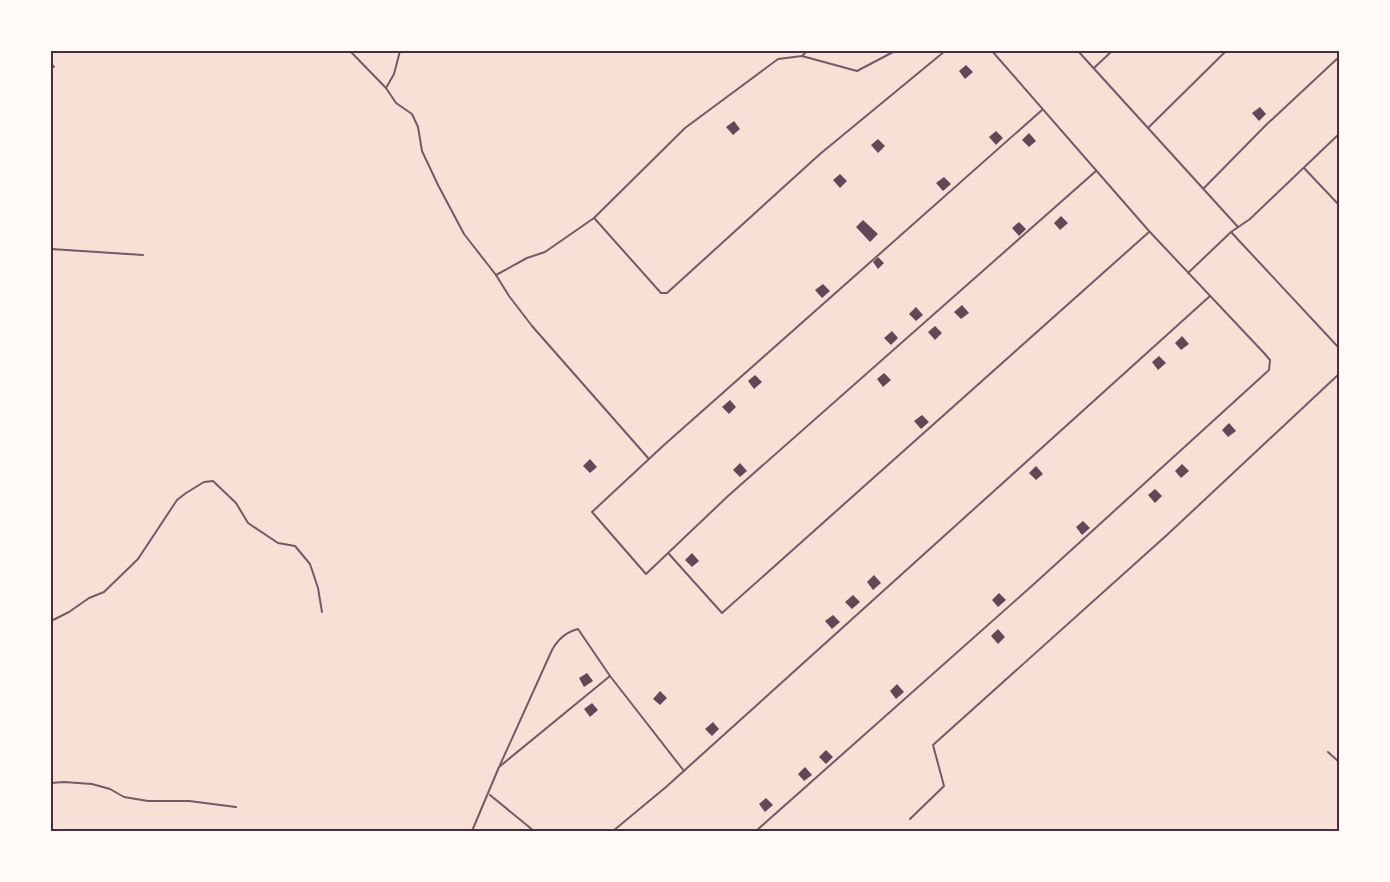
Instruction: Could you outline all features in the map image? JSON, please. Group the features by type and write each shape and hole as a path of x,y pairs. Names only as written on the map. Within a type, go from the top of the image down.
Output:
{"lane":[{"path":"350,51 386,88 396,103 411,114 418,127 422,151 464,234 496,275 509,296 532,326 649,459"},
{"path":"386,88 394,74 400,51"},
{"path":"802,56 807,51"},
{"path":"496,275 527,258 545,252 594,218 685,128 778,59 802,56 857,71 895,51"},
{"path":"594,218 661,293 667,293 820,154 945,51"},
{"path":"756,831 1269,370 1270,360 1149,231 992,51"},
{"path":"1078,51 1238,227"},
{"path":"1094,69 1112,51"},
{"path":"1148,127 1226,51"},
{"path":"1203,188 1339,57"},
{"path":"51,63 54,67"},
{"path":"1042,110 592,512 646,574 728,496 1096,171"},
{"path":"1188,273 1231,232 1250,219 1339,134"},
{"path":"1304,168 1339,205"},
{"path":"669,554 722,613 1149,231"},
{"path":"1231,232 1339,348"},
{"path":"51,249 143,255"},
{"path":"613,831 684,771 1210,296"},
{"path":"910,819 944,786 933,745 1168,534 1339,374"},
{"path":"51,621 89,598 104,592 149,546 177,500 204,482 213,481 236,503 248,523 278,543 295,546 310,564 318,588 322,612"},
{"path":"472,831 489,794 492,781 556,642 566,633 578,628 610,676 684,771"},
{"path":"499,767 610,676"},
{"path":"1328,752 1339,762"},
{"path":"51,783 92,784 110,789 124,797 148,801 189,801 236,807"},
{"path":"489,794 534,831"}],"building":[{"path":"966,65 973,72 965,79 959,71"},
{"path":"1260,107 1266,114 1259,121 1252,113"},
{"path":"734,121 740,129 733,135 726,127"},
{"path":"996,131 1003,138 996,145 989,137"},
{"path":"1029,133 1036,141 1029,147 1022,140"},
{"path":"878,139 885,146 878,153 871,145"},
{"path":"840,174 847,181 840,188 833,180"},
{"path":"944,177 951,184 943,191 936,183"},
{"path":"1061,216 1068,223 1060,230 1054,223"},
{"path":"863,220 878,234 870,242 856,227"},
{"path":"1019,222 1026,229 1019,236 1012,228"},
{"path":"878,257 884,263 878,269 873,262"},
{"path":"823,284 830,291 822,298 815,290"},
{"path":"962,305 969,313 961,319 954,312"},
{"path":"916,307 923,315 916,321 909,314"},
{"path":"935,326 942,333 935,340 928,332"},
{"path":"892,331 898,338 891,345 884,338"},
{"path":"1182,336 1189,344 1181,350 1175,343"},
{"path":"1159,356 1166,363 1158,370 1152,362"},
{"path":"884,373 891,380 883,387 877,379"},
{"path":"755,375 762,382 754,389 748,381"},
{"path":"730,400 736,407 729,414 722,407"},
{"path":"922,415 929,422 921,429 914,421"},
{"path":"1229,423 1236,431 1228,437 1222,430"},
{"path":"590,459 597,467 590,473 583,466"},
{"path":"740,463 747,471 740,477 733,470"},
{"path":"1182,464 1189,471 1181,478 1175,471"},
{"path":"1036,466 1043,474 1036,480 1029,473"},
{"path":"1155,489 1162,496 1155,503 1148,495"},
{"path":"1083,521 1090,528 1082,535 1076,527"},
{"path":"692,553 699,561 692,567 685,560"},
{"path":"874,575 881,583 873,590 867,582"},
{"path":"999,593 1006,600 998,607 992,600"},
{"path":"853,595 860,602 852,609 845,602"},
{"path":"833,615 840,622 832,629 825,621"},
{"path":"998,629 1005,637 998,644 991,636"},
{"path":"587,673 593,681 584,687 579,678"},
{"path":"897,684 904,692 896,699 890,691"},
{"path":"660,691 667,698 660,705 653,699"},
{"path":"592,703 598,710 590,717 584,709"},
{"path":"713,722 719,729 712,736 705,729"},
{"path":"826,750 833,757 826,764 819,757"},
{"path":"805,767 812,775 804,781 798,774"},
{"path":"766,798 773,805 765,812 759,804"}]}
